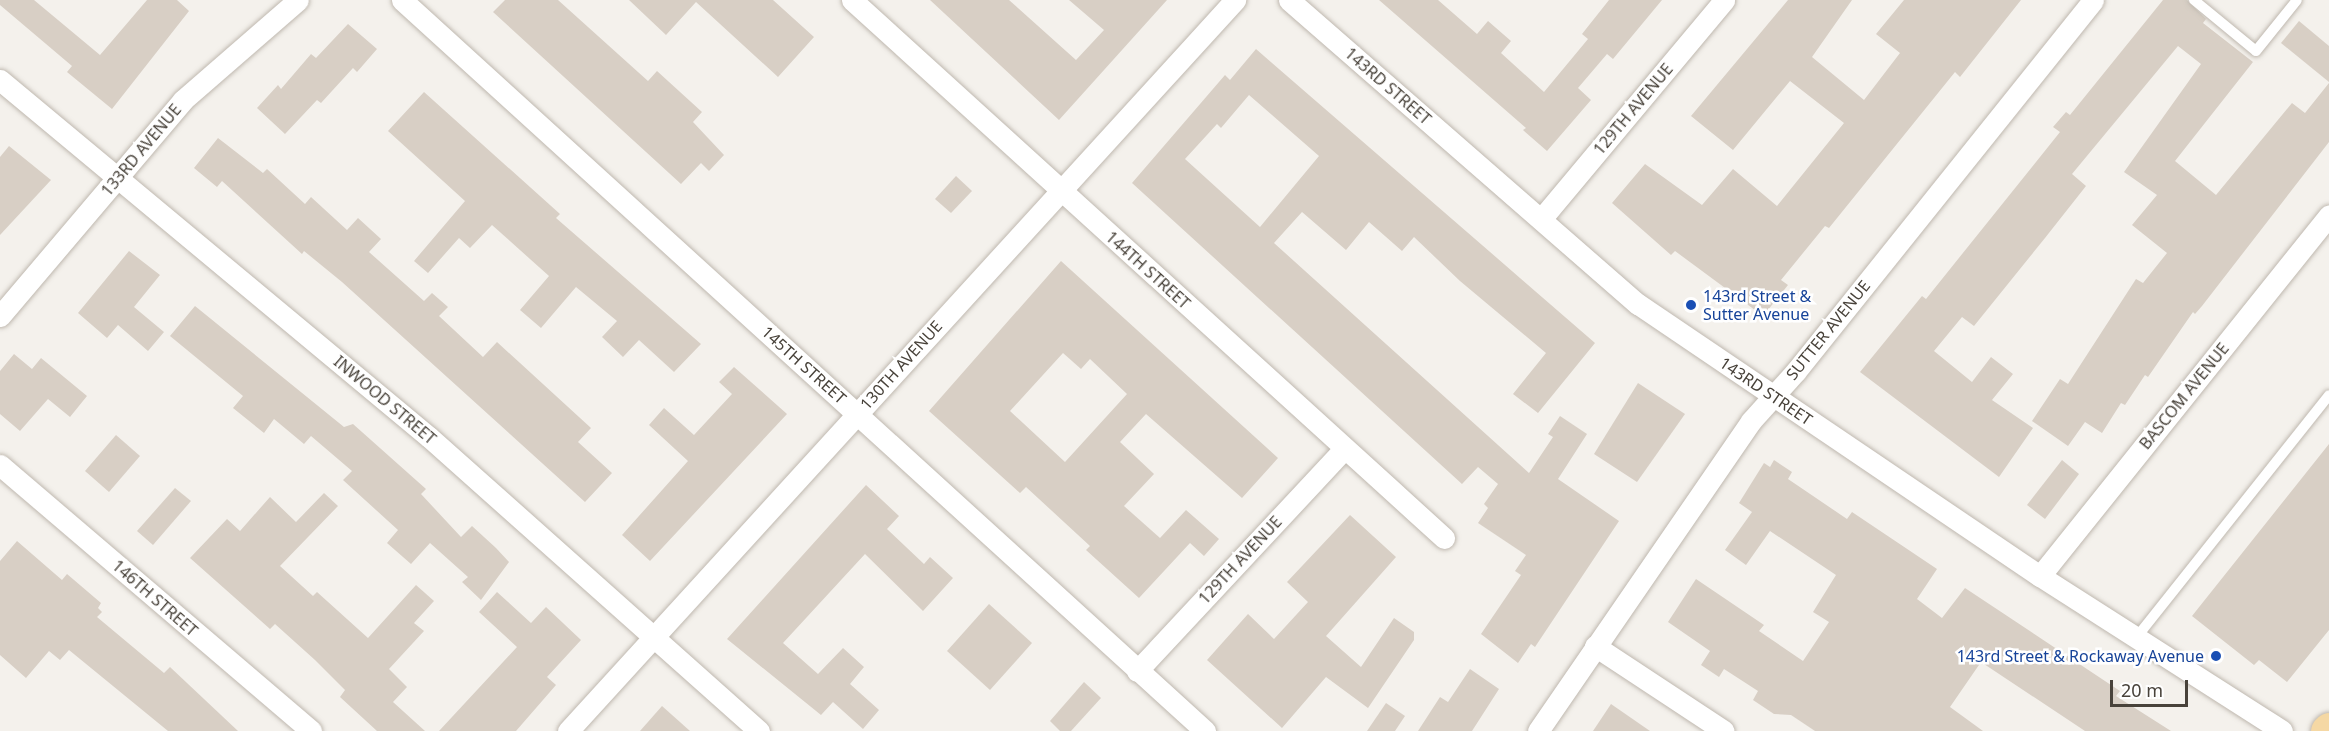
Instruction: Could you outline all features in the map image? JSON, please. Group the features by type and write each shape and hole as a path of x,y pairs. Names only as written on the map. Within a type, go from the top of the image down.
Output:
{"street":[{"name":"133RD AVENUE","path":"0,316 183,100 298,0"},
{"name":"145TH STREET","path":"402,0 1205,731"},
{"name":"144TH STREET","path":"852,0 1444,538"},
{"name":"130TH AVENUE","path":"568,731 1235,0"},
{"name":"143RD STREET","path":"1288,0 1542,218 1638,304 2040,576 2282,731"},
{"name":"129TH AVENUE","path":"1542,218 1724,0"},
{"name":"SUTTER AVENUE","path":"1539,731 1751,421 2093,0"},
{"name":"INWOOD STREET","path":"0,80 429,437 759,731"},
{"name":"BASCOM AVENUE","path":"2040,576 2329,215"},
{"name":"129TH AVENUE","path":"1137,671 1344,448"},
{"name":"146TH STREET","path":"0,465 311,731"},
{"path":"1595,646 1724,731"}],"lane":[{"path":"2194,0 2256,51 2298,0"},
{"path":"2136,638 2329,395"}],"building":[{"path":"0,0 34,0 100,55 147,0 177,0 189,11 112,109 67,72 72,66 0,5"},
{"path":"505,0 558,0 648,81 657,71 702,112 693,122 724,155 709,171 701,163 681,184 493,12"},
{"path":"629,0 773,0 814,37 778,77 696,2 666,35"},
{"path":"930,0 1009,0 1076,60 1104,30 1069,0 1167,0 1059,120"},
{"path":"1379,0 1438,0 1477,34 1488,21 1511,41 1501,53 1544,92 1588,39 1582,34 1609,0 1662,0 1613,59 1607,54 1578,88 1591,100 1547,151 1523,130 1526,128"},
{"path":"1788,0 1852,0 1812,57 1864,100 1900,53 1876,34 1904,0 2021,0 1960,77 1955,72 1829,228 1825,226 1781,280 1788,285 1763,316 1675,251 1671,255 1612,203 1645,164 1702,205 1733,169 1777,206 1844,123 1790,81 1733,150 1691,116"},
{"path":"2163,0 2187,0 2206,19 2203,23 2253,62 2175,161 2216,195 2292,103 2305,113 2329,83 2329,142 2202,306 2195,314 2193,312 2148,377 2145,375 2125,405 2121,403 2102,433 2085,422 2068,446 2032,421 2060,379 2068,384 2136,279 2143,283 2167,253 2132,225 2157,195 2124,172 2201,64 2178,46 2072,174 2086,186 2045,238 1974,326 1962,317 1934,351 1972,382 1991,357 2013,374 1992,400 2033,428 1999,477 1860,372 1922,296 1926,299 2060,132 2053,127 2066,112 2070,115"},
{"path":"2299,21 2329,46 2329,82 2281,43"},
{"path":"348,24 377,49 357,72 353,68 321,103 317,100 285,134 257,108 278,85 281,89 311,54 316,58"},
{"path":"1256,49 1595,343 1538,413 1513,394 1546,353 1460,281 1414,237 1402,251 1369,222 1346,250 1302,212 1274,243 1529,473 1553,437 1548,434 1560,416 1587,434 1558,479 1619,521 1535,647 1531,644 1518,663 1481,634 1521,575 1515,571 1526,555 1478,523 1488,508 1484,504 1498,484 1478,467 1462,484 1132,183 1225,75 1230,80","holes":["1249,95 1319,156 1260,227 1185,159 1217,124 1221,128"]},
{"path":"424,92 560,214 556,218 701,344 674,372 639,340 623,357 602,337 617,321 576,287 541,328 520,310 549,276 492,225 470,248 459,238 428,273 414,261 465,201 388,131"},
{"path":"218,138 263,173 267,169 305,204 311,197 347,230 358,218 381,239 369,252 424,301 432,293 448,307 439,316 483,357 497,342 591,428 578,442 612,473 585,502 342,282 304,251 302,254 222,181 217,187 194,168"},
{"path":"9,146 51,180 0,235 0,157"},
{"path":"956,176 972,191 951,213 935,199"},
{"path":"129,251 160,275 134,307 164,332 148,351 118,325 107,338 78,313"},
{"path":"1061,261 1278,458 1242,498 1146,414 1120,442 1154,474 1124,506 1160,538 1186,510 1219,539 1204,556 1190,543 1139,598 1086,550 1090,546 1026,487 1020,493 929,411","holes":["1063,353 1081,369 1090,359 1127,394 1065,462 1010,411"]},
{"path":"195,306 344,427 353,424 426,489 421,494 461,537 472,526 496,548 509,562 481,600 462,582 468,577 430,543 411,564 387,543 398,530 343,480 352,471 311,436 304,444 274,419 264,433 233,408 243,396 170,336"},
{"path":"14,354 32,369 41,358 87,396 70,417 48,399 20,431 0,414 0,371"},
{"path":"734,367 787,414 650,561 622,535 688,461 649,425 664,408 694,435 732,394 719,382"},
{"path":"1638,383 1685,414 1637,482 1594,454"},
{"path":"116,435 140,456 109,492 85,471"},
{"path":"2329,444 2329,630 2287,682 2259,660 2254,665 2192,616"},
{"path":"1774,460 1792,472 1788,479 1847,519 1852,512 1937,569 1917,599 1942,618 1965,588 2120,691 2116,696 2171,731 2085,731 1981,662 1950,707 1983,731 1815,731 1791,715 1774,714 1753,700 1758,691 1724,669 1719,677 1701,665 1710,651 1668,622 1696,579 1764,625 1759,631 1803,661 1829,622 1813,612 1836,575 1770,531 1746,565 1725,550 1752,512 1739,503 1764,463 1770,467"},
{"path":"2062,460 2079,474 2045,519 2027,505"},
{"path":"866,485 899,516 887,529 924,564 930,557 953,578 923,611 865,554 783,643 818,674 843,648 864,667 850,684 879,710 863,729 833,702 821,715 727,639"},
{"path":"175,488 191,501 153,545 137,531"},
{"path":"324,493 338,506 280,566 313,596 317,592 368,638 416,585 434,601 414,623 424,631 389,669 407,687 393,702 425,731 377,731 340,697 345,690 315,660 275,624 270,629 190,558 227,519 240,531 270,497 296,522"},
{"path":"1350,515 1396,557 1326,636 1361,667 1394,618 1414,632 1414,640 1368,708 1326,677 1282,728 1207,660 1248,614 1274,639 1308,602 1287,582"},
{"path":"17,541 62,580 67,574 101,603 98,608 102,612 97,617 164,673 170,667 238,731 168,731 69,650 60,660 49,651 26,678 0,655 0,561"},
{"path":"497,592 531,623 546,607 581,640 547,677 556,685 516,731 439,731 517,647 479,612"},
{"path":"989,604 1032,643 990,690 947,651"},
{"path":"1470,669 1499,689 1472,731 1418,731 1440,697 1448,702"},
{"path":"1084,682 1101,698 1071,731 1060,731 1050,721"},
{"path":"1386,703 1405,716 1395,731 1367,731"},
{"path":"1611,704 1650,731 1593,731"},
{"path":"662,706 690,731 640,731"}],"place":[{"name":"143rd Street & Sutter Avenue","path":"1691,305"},
{"name":"143rd Street & Rockaway Avenue","path":"2216,656"}]}
